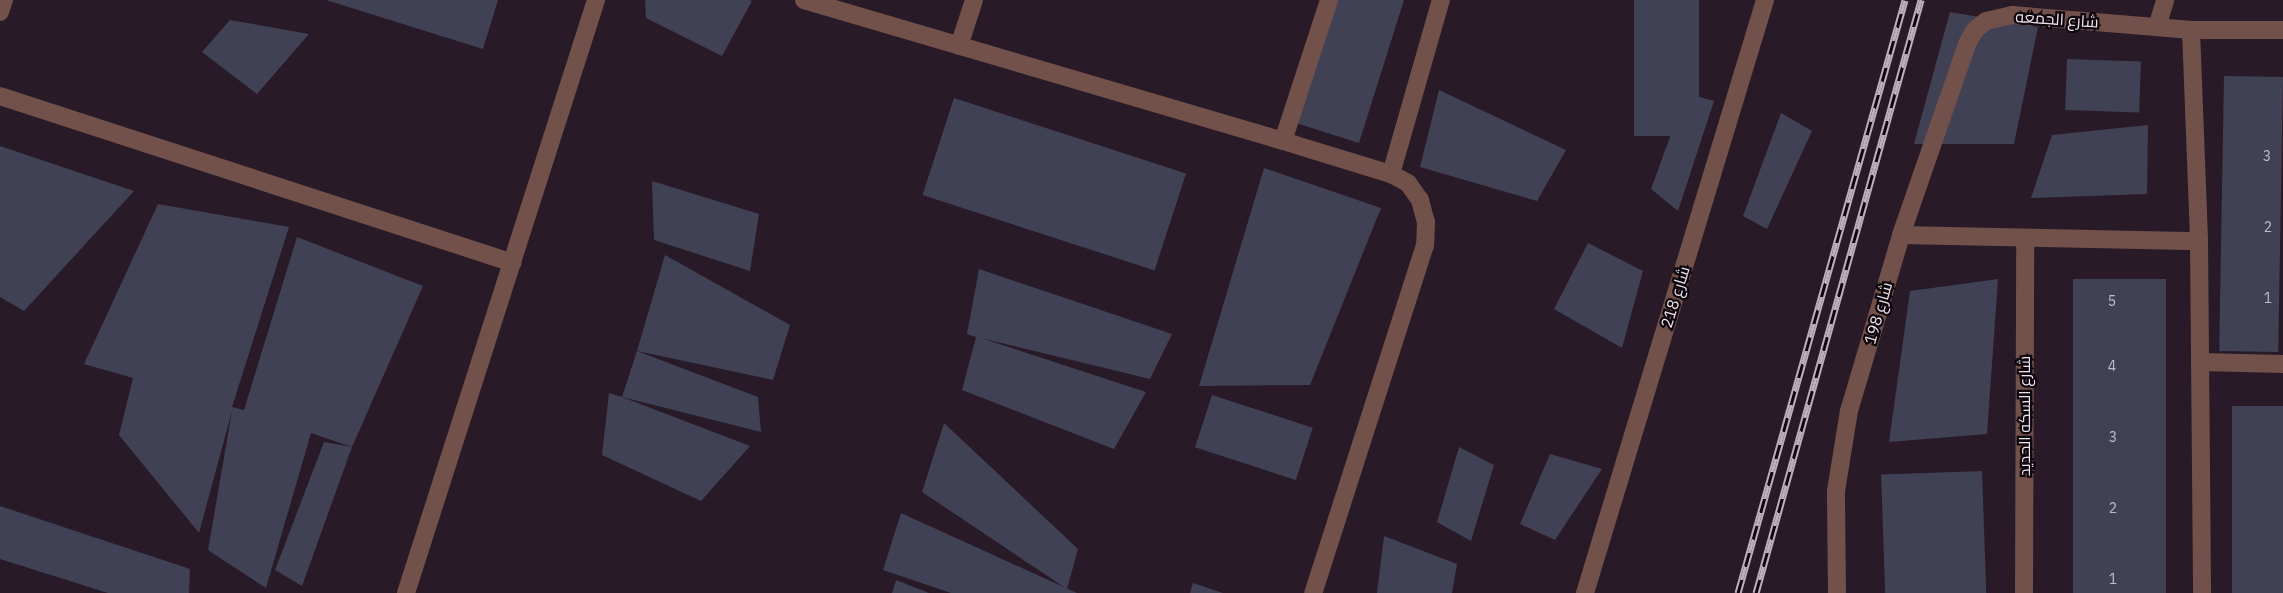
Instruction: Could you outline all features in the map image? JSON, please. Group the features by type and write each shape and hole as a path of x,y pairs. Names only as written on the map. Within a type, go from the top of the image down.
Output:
{"street":[{"path":"0,12 4,0"},
{"path":"406,593 596,0"},
{"path":"804,0 1283,141 1391,174 1408,183 1420,200 1426,222 1425,246 1313,593"},
{"path":"959,46 974,0"},
{"path":"1283,141 1329,0"},
{"path":"1391,174 1441,0"},
{"name":"شارع 218","path":"1585,593 1764,0"},
{"path":"2157,27 2165,0"},
{"name":"شارع الجمعه","path":"1968,42 1975,30 1986,21 2012,15 2191,30 2283,30"},
{"path":"2191,30 2199,241 2202,593"},
{"name":"شارع 198","path":"1837,593 1836,491 1849,411 1901,235 1968,42"},
{"path":"0,96 513,263"},
{"path":"1901,235 2199,241"},
{"name":"شارع السكه الحديد","path":"2024,593 2025,238"},
{"path":"2200,362 2283,364"}],"building":[{"path":"326,0 498,0 483,49"},
{"path":"645,0 752,1 722,56 646,18"},
{"path":"1335,0 1404,0 1359,143 1296,123"},
{"path":"1634,0 1699,0 1699,136 1634,136"},
{"path":"1950,12 2038,27 2014,144 1914,144"},
{"path":"230,20 309,34 257,94 202,52"},
{"path":"2067,59 2141,62 2139,113 2065,110"},
{"path":"2224,76 2283,77 2278,352 2219,351"},
{"path":"1439,90 1566,150 1537,201 1420,167"},
{"path":"1686,93 1714,101 1678,211 1651,189"},
{"path":"954,98 1186,173 1155,270 922,195"},
{"path":"1781,113 1812,131 1767,229 1743,216"},
{"path":"2148,125 2147,194 2031,198 2052,135"},
{"path":"0,146 134,191 24,311 0,297"},
{"path":"1264,168 1381,208 1310,385 1199,386"},
{"path":"652,181 759,214 750,271 654,240"},
{"path":"158,204 289,227 232,407 244,410 297,237 423,286 352,447 311,433 266,588 208,550 232,411 199,533 119,435 133,378 84,364"},
{"path":"1588,243 1643,271 1622,348 1554,309"},
{"path":"665,255 790,325 773,380 637,351"},
{"path":"979,269 1172,334 1150,379 981,338 1146,392 1114,449 962,390 976,337 967,334"},
{"path":"1998,279 1987,434 1889,442 1910,291"},
{"path":"2073,279 2166,279 2166,593 2073,593"},
{"path":"637,351 758,397 761,432 622,397"},
{"path":"609,393 750,446 701,501 602,455"},
{"path":"1212,395 1313,428 1296,480 1195,447"},
{"path":"2232,406 2283,406 2283,593 2232,593"},
{"path":"944,423 1078,549 1067,589 922,492"},
{"path":"324,442 352,447 302,586 275,570"},
{"path":"1459,447 1494,465 1471,541 1437,522"},
{"path":"1550,454 1602,469 1555,540 1520,524"},
{"path":"1982,471 1986,593 1885,593 1881,475"},
{"path":"0,506 190,569 189,593 108,593 0,559"},
{"path":"901,513 1077,593 951,593 883,570"},
{"path":"1384,536 1457,564 1452,593 1377,593"},
{"path":"896,580 929,593 892,593"},
{"path":"1193,583 1223,593 1190,593"}],"railway":[{"path":"1738,593 1905,0"},
{"path":"1756,593 1921,0"}]}
